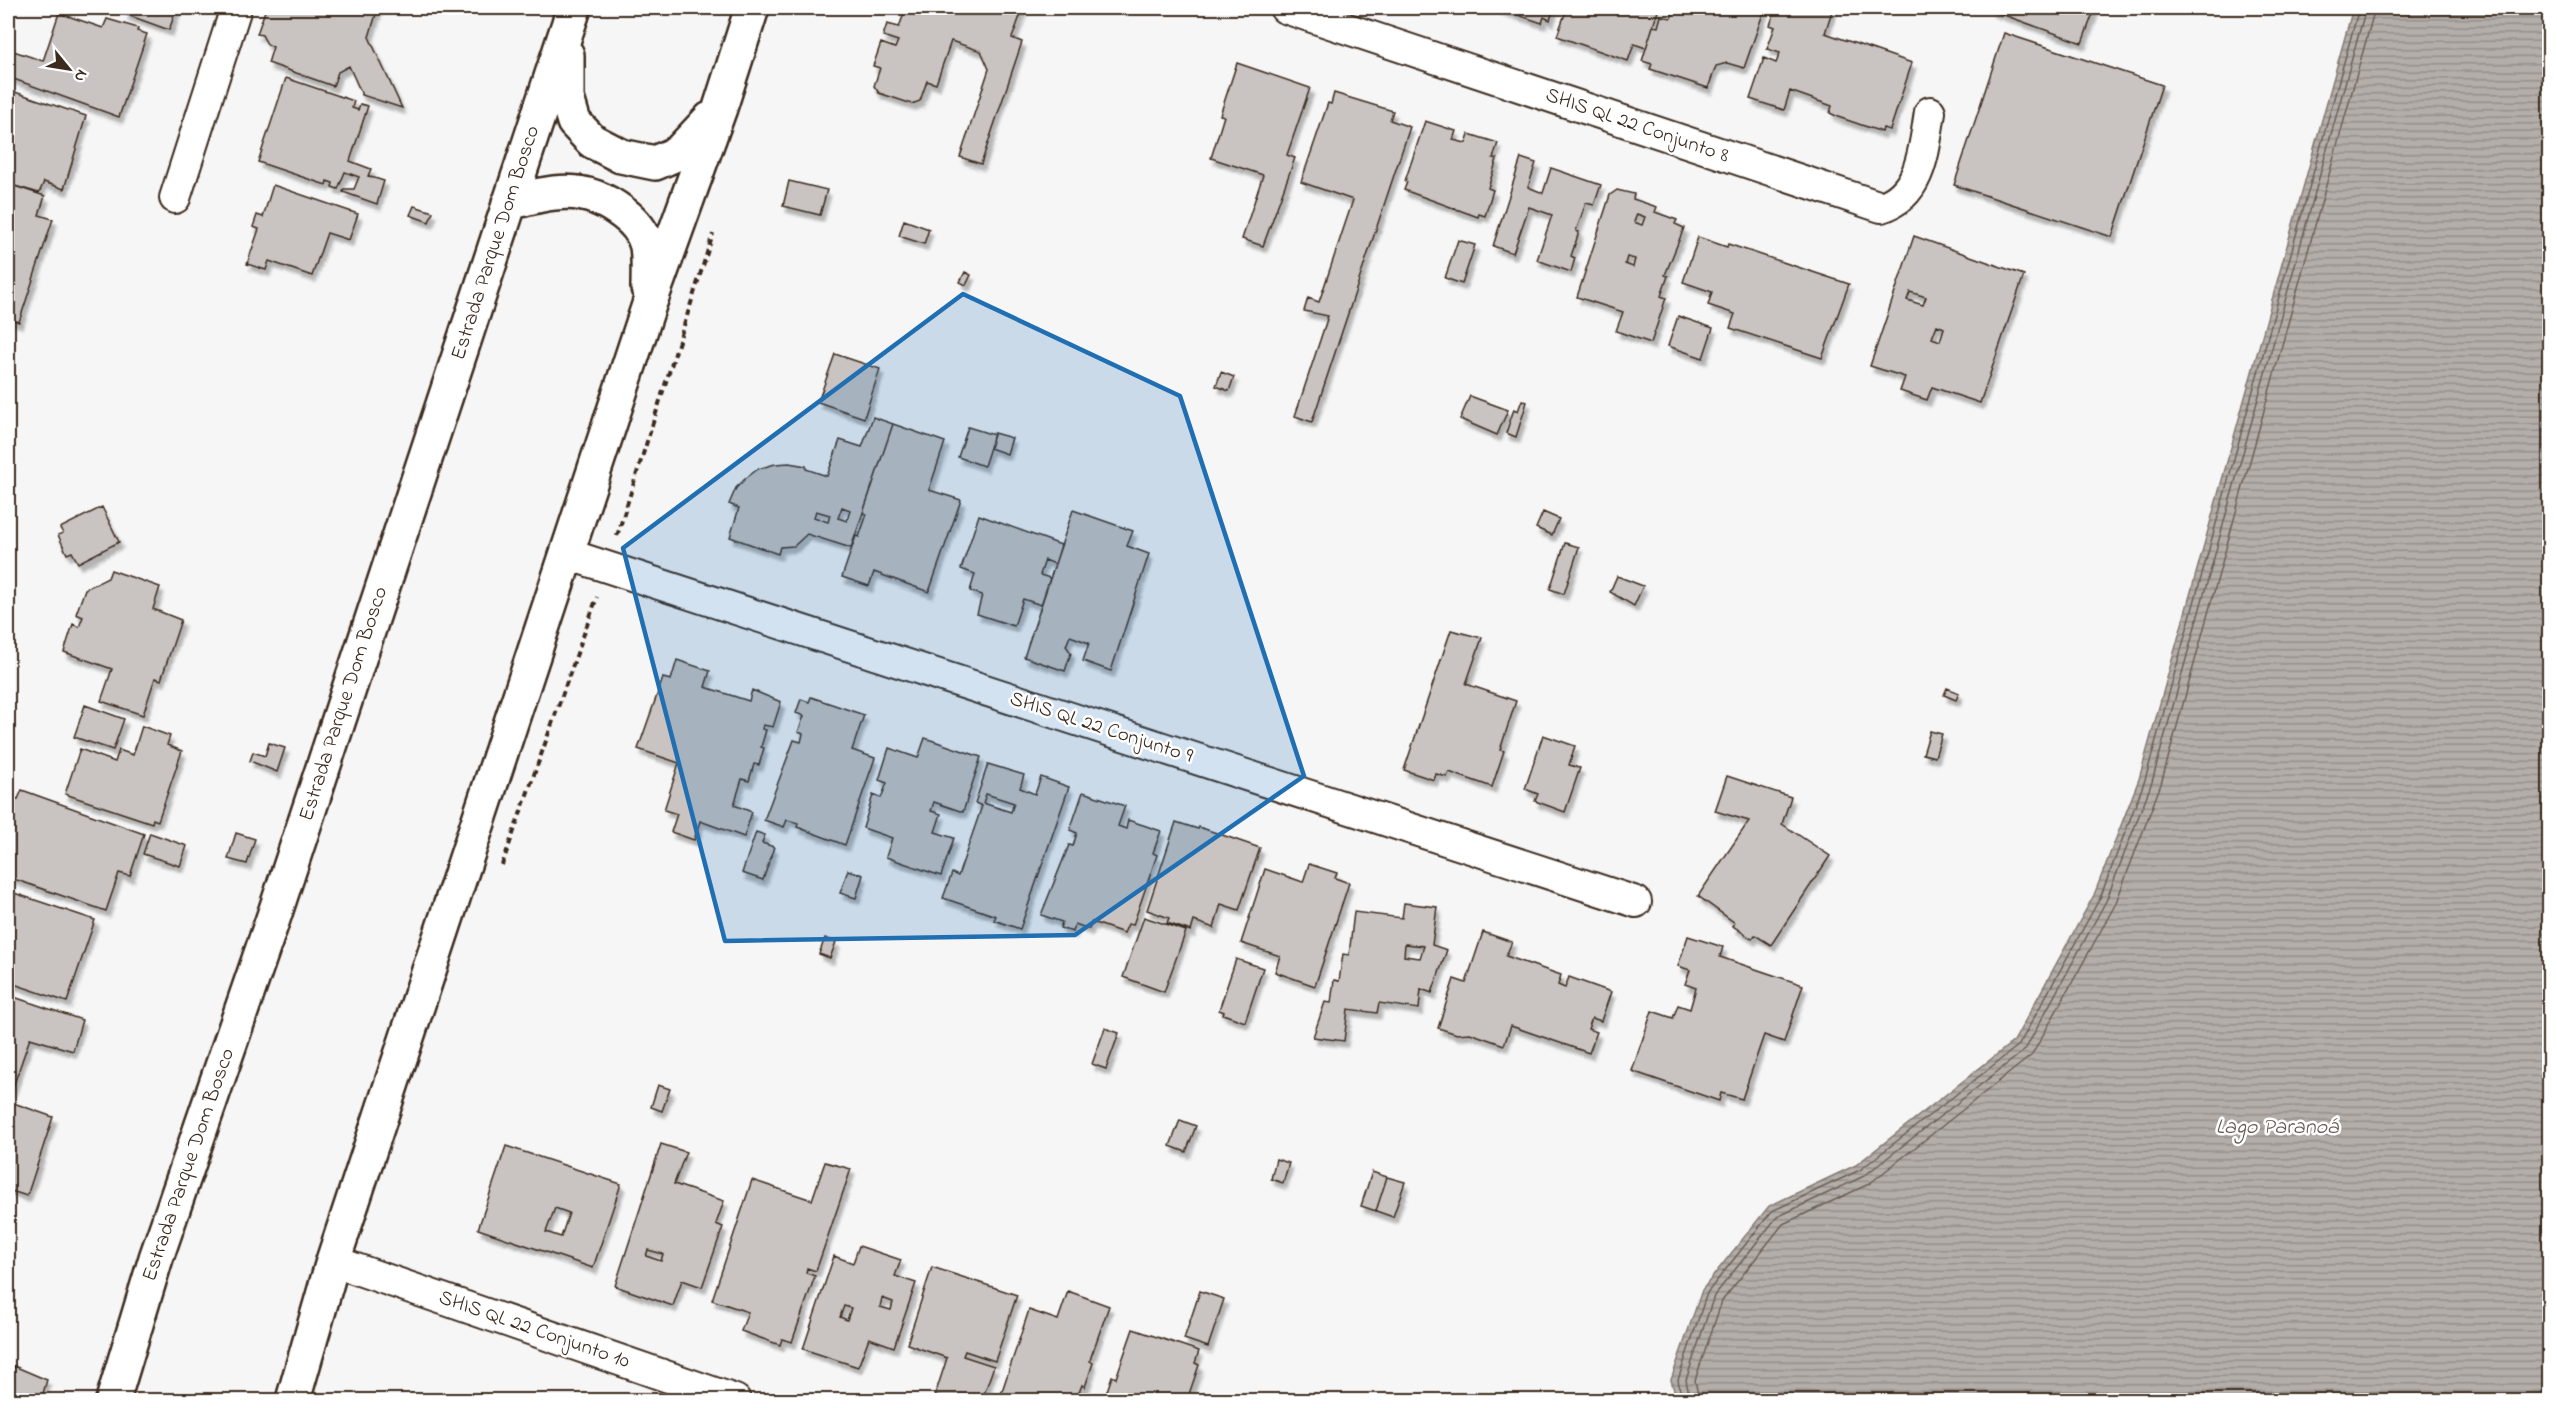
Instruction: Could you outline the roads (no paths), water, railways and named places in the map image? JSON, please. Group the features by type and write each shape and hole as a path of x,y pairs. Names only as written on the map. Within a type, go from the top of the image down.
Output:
{"main road":[{"path":"293,1401 333,1261 649,305 720,108 752,8"},
{"path":"571,14 567,98 574,122 592,141 621,156 655,163 678,153 720,108"},
{"name":"Estrada Parque Dom Bosco","path":"113,1401 156,1258 274,916 571,14"},
{"path":"509,203 551,191 577,192 607,200 634,222 647,245 649,305"}],"street":[{"path":"175,198 236,8"},
{"name":"SHIS QL 22 Conjunto 8","path":"1285,8 1881,207 1896,202 1908,190 1917,172 1930,112"},
{"name":"SHIS QL 22 Conjunto 9","path":"567,554 1636,902"},
{"name":"SHIS QL 22 Conjunto 10","path":"333,1261 735,1401"}],"water":[{"name":"Lago Paranoá","path":"2353,8 2549,8 2549,1400 1677,1400 1671,1380 1702,1290 1769,1206 1856,1165 2014,1041 2094,895 2139,779"}]}
